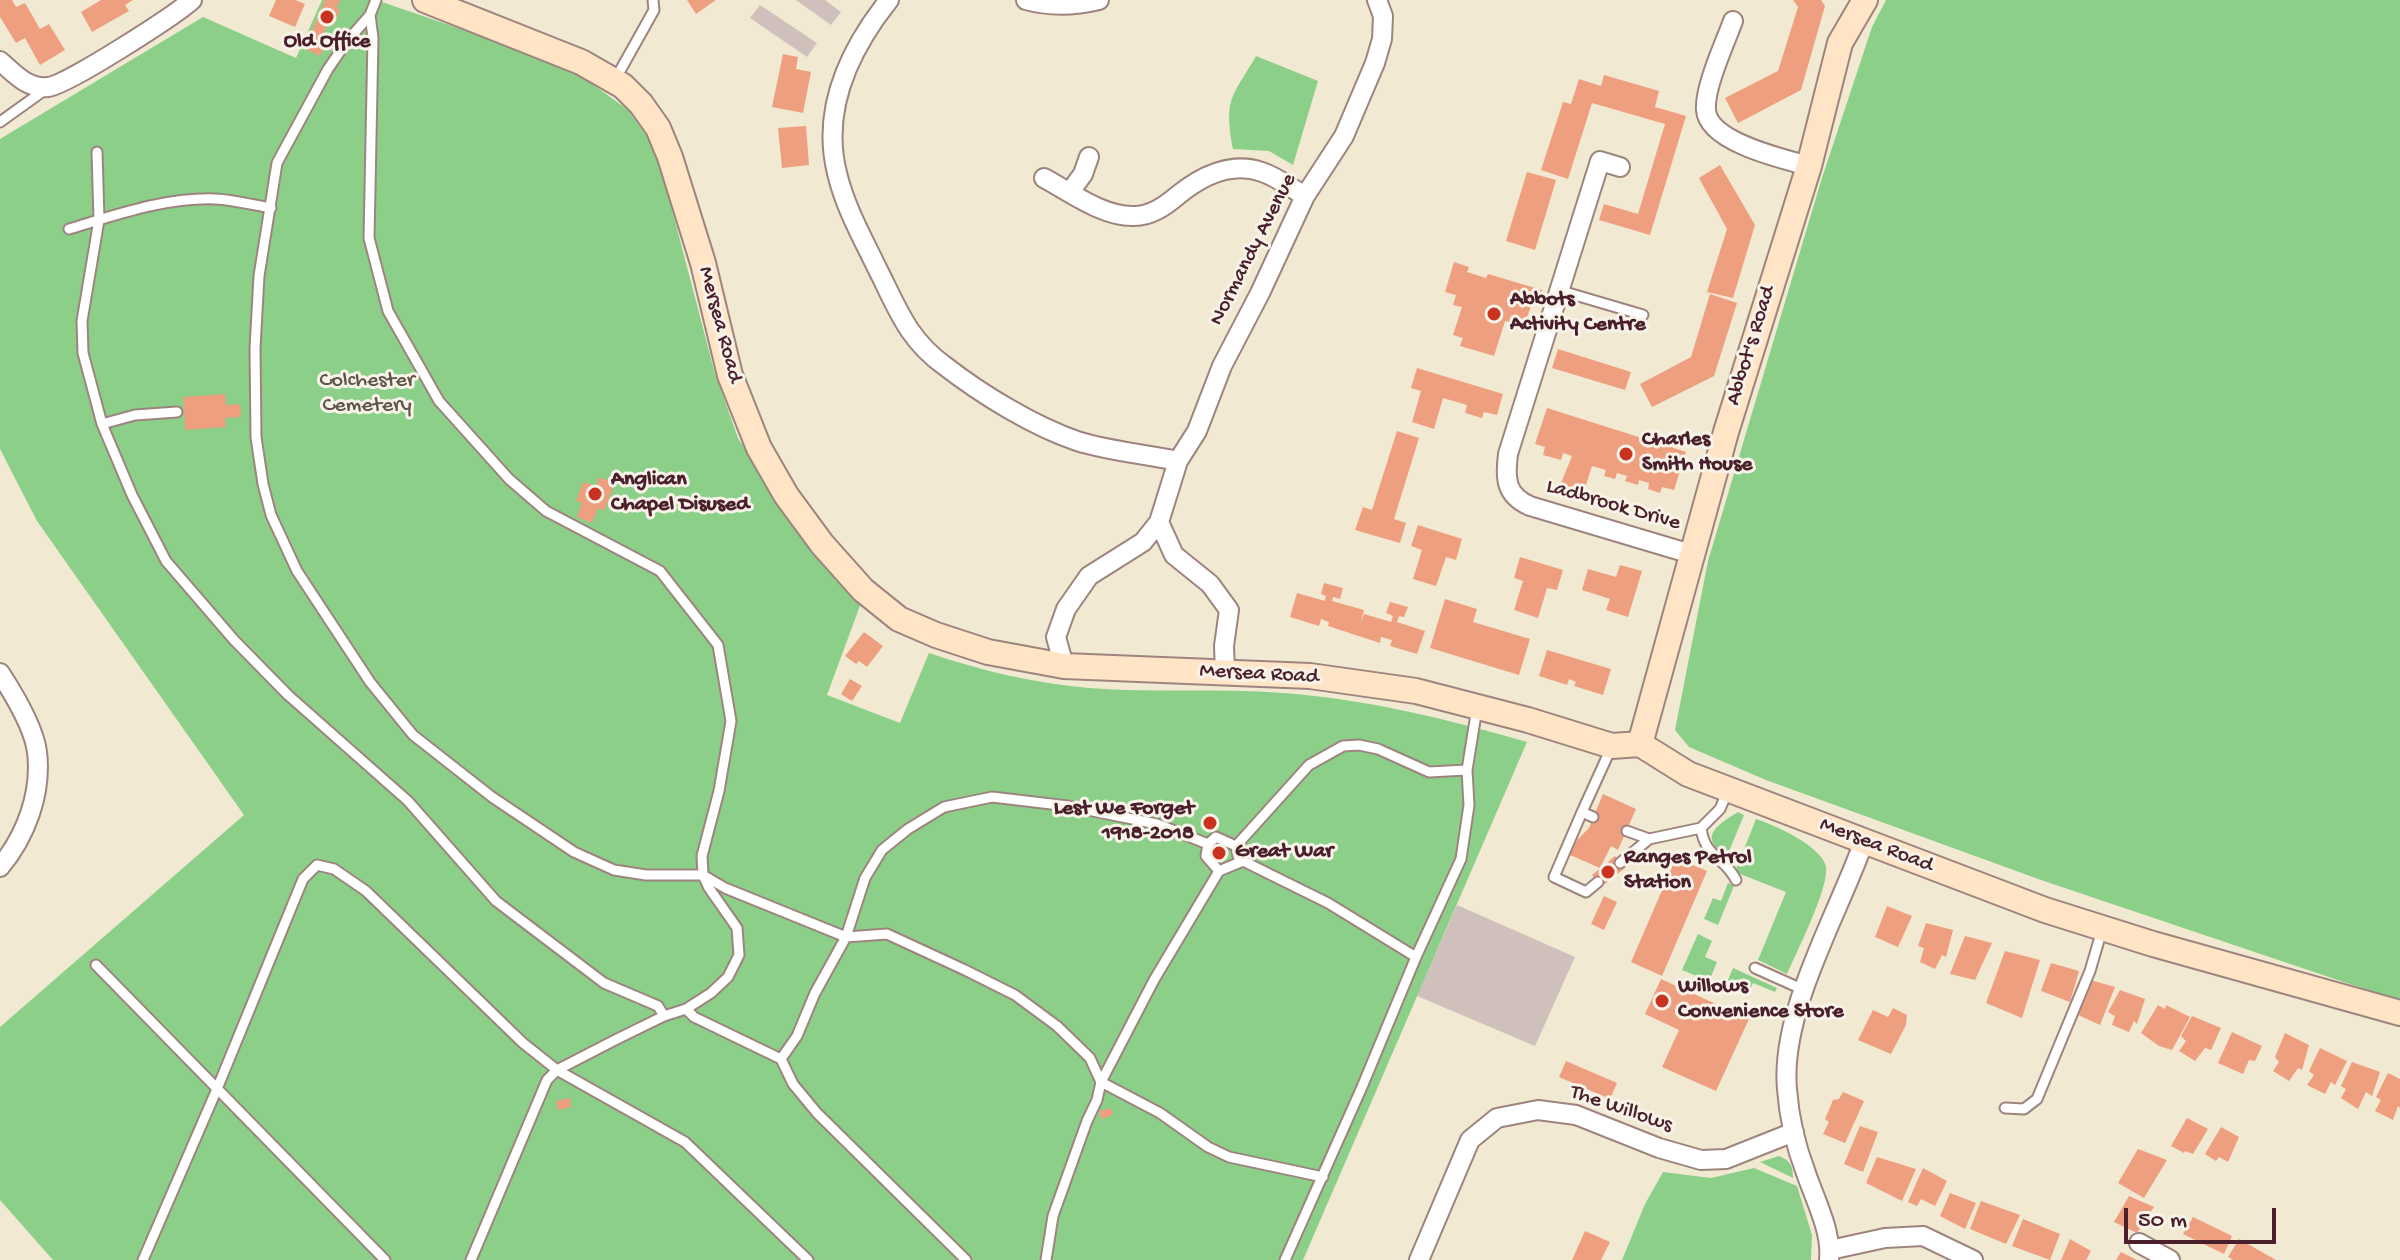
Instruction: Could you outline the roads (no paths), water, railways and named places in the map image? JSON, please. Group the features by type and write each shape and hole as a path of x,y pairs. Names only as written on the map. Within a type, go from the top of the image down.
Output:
{"main road":[{"name":"Mersea Road","path":"425,0 581,62 623,86 641,104 658,128 680,186 739,399 759,448 786,495 822,544 863,590 899,619 988,652 1064,666 1165,672 1225,671 1340,679 1416,691 1612,746 1640,744 1688,774 2045,910 2400,1013"},
{"name":"Abbot's Road","path":"1640,744 1726,432 1809,166 1840,43 1865,0"}],"street":[{"path":"0,61 27,84 49,87 111,54 192,0"},
{"path":"889,0 853,53 838,87 832,124 836,172 847,205 901,320 944,366 1028,419 1077,441 1178,461"},
{"path":"1026,0 1046,6 1099,0"},
{"name":"Normandy Avenue","path":"1064,666 1056,637 1066,609 1089,576 1143,542 1159,522 1178,461 1197,431 1222,366 1305,196 1344,136 1382,39 1383,16 1377,0"},
{"path":"1733,21 1711,80 1706,110 1712,125 1727,138 1809,166"},
{"path":"1070,192 1083,174 1089,157"},
{"name":"Ladbrook Drive","path":"1620,167 1600,161 1506,468 1512,494 1518,501 1691,554"},
{"path":"1044,178 1105,210 1133,216 1160,210 1207,175 1244,170 1261,171 1305,196"},
{"path":"1159,522 1174,555 1210,584 1229,610 1224,646 1225,671"},
{"path":"0,673 17,698 37,751 35,796 25,830 0,867"},
{"path":"1864,841 1804,990 1789,1039 1787,1088 1794,1132 1818,1203 1830,1255 1885,1238 1923,1236 1973,1260"},
{"name":"The Willows","path":"1419,1260 1470,1140 1497,1118 1538,1110 1576,1115 1659,1148 1701,1160 1726,1159 1794,1132"},
{"path":"2139,1243 2170,1260"}],"lane":[{"path":"376,0 370,15 328,69 277,163 256,305 256,437 271,515 297,571 370,682 413,735 492,797 574,852 614,870 646,875 703,875 725,888 846,937 887,934 1015,995 1057,1026 1090,1058 1101,1082 1160,1113 1208,1147 1229,1157 1323,1177"},
{"path":"615,81 654,10 653,0"},
{"path":"370,15 373,38 369,238 388,311 439,401 509,479 546,511 660,571 718,645 731,721 719,791 702,856 703,875 737,928 739,955 728,977 711,993 686,1009 664,1016 557,1070 547,1080 471,1260"},
{"path":"0,122 49,87"},
{"path":"97,152 99,220 82,321 83,353 102,424 132,495 166,561 234,640 288,695 408,801 496,901 604,983 658,1006 664,1016"},
{"path":"69,229 127,211 194,200 217,199 271,208"},
{"path":"1558,290 1643,315"},
{"path":"102,424 135,415 177,412"},
{"path":"1285,1260 1461,859 1469,805 1467,770 1477,708"},
{"path":"1236,846 1309,765 1343,746 1378,749 1429,772 1467,770"},
{"path":"1598,882 1586,892 1554,877 1612,746"},
{"path":"1620,863 1649,839 1701,828 1720,809 1728,789"},
{"path":"781,1059 797,1036 815,993 846,937 865,878 882,850 908,829 944,807 992,797 1026,800 1157,824 1208,844"},
{"path":"1582,812 1593,817"},
{"path":"1701,828 1702,842 1712,856 1731,870 1736,880"},
{"path":"1627,831 1649,839"},
{"path":"1219,871 1206,856 1208,844 1216,837 1236,846"},
{"path":"1236,846 1238,856 1243,861 1328,903 1416,957"},
{"path":"1046,1260 1053,1216 1101,1082 1154,980 1219,871 1243,861"},
{"path":"143,1260 303,879 317,865 334,869 366,891 523,1043 557,1070 685,1142 808,1260"},
{"path":"2005,1108 2024,1109 2037,1099 2085,984 2103,928"},
{"path":"96,965 385,1260"},
{"path":"1755,968 1804,990"},
{"path":"686,1009 694,1017 781,1059 793,1084 817,1113 966,1260"}],"place":[{"name":"Old Office","path":"327,17"},
{"name":"Abbots Activity Centre","path":"1494,314"},
{"name":"Charles Smith House","path":"1626,454"},
{"name":"Anglican Chapel Disused","path":"595,494"},
{"name":"Lest We Forget 1918-2018","path":"1210,823"},
{"name":"Great War","path":"1219,853"},
{"name":"Ranges Petrol Station","path":"1608,872"},
{"name":"Willows Convenience Store","path":"1662,1001"}],"park label":[{"name":"Colchester Cemetery","path":"367,394"}]}
